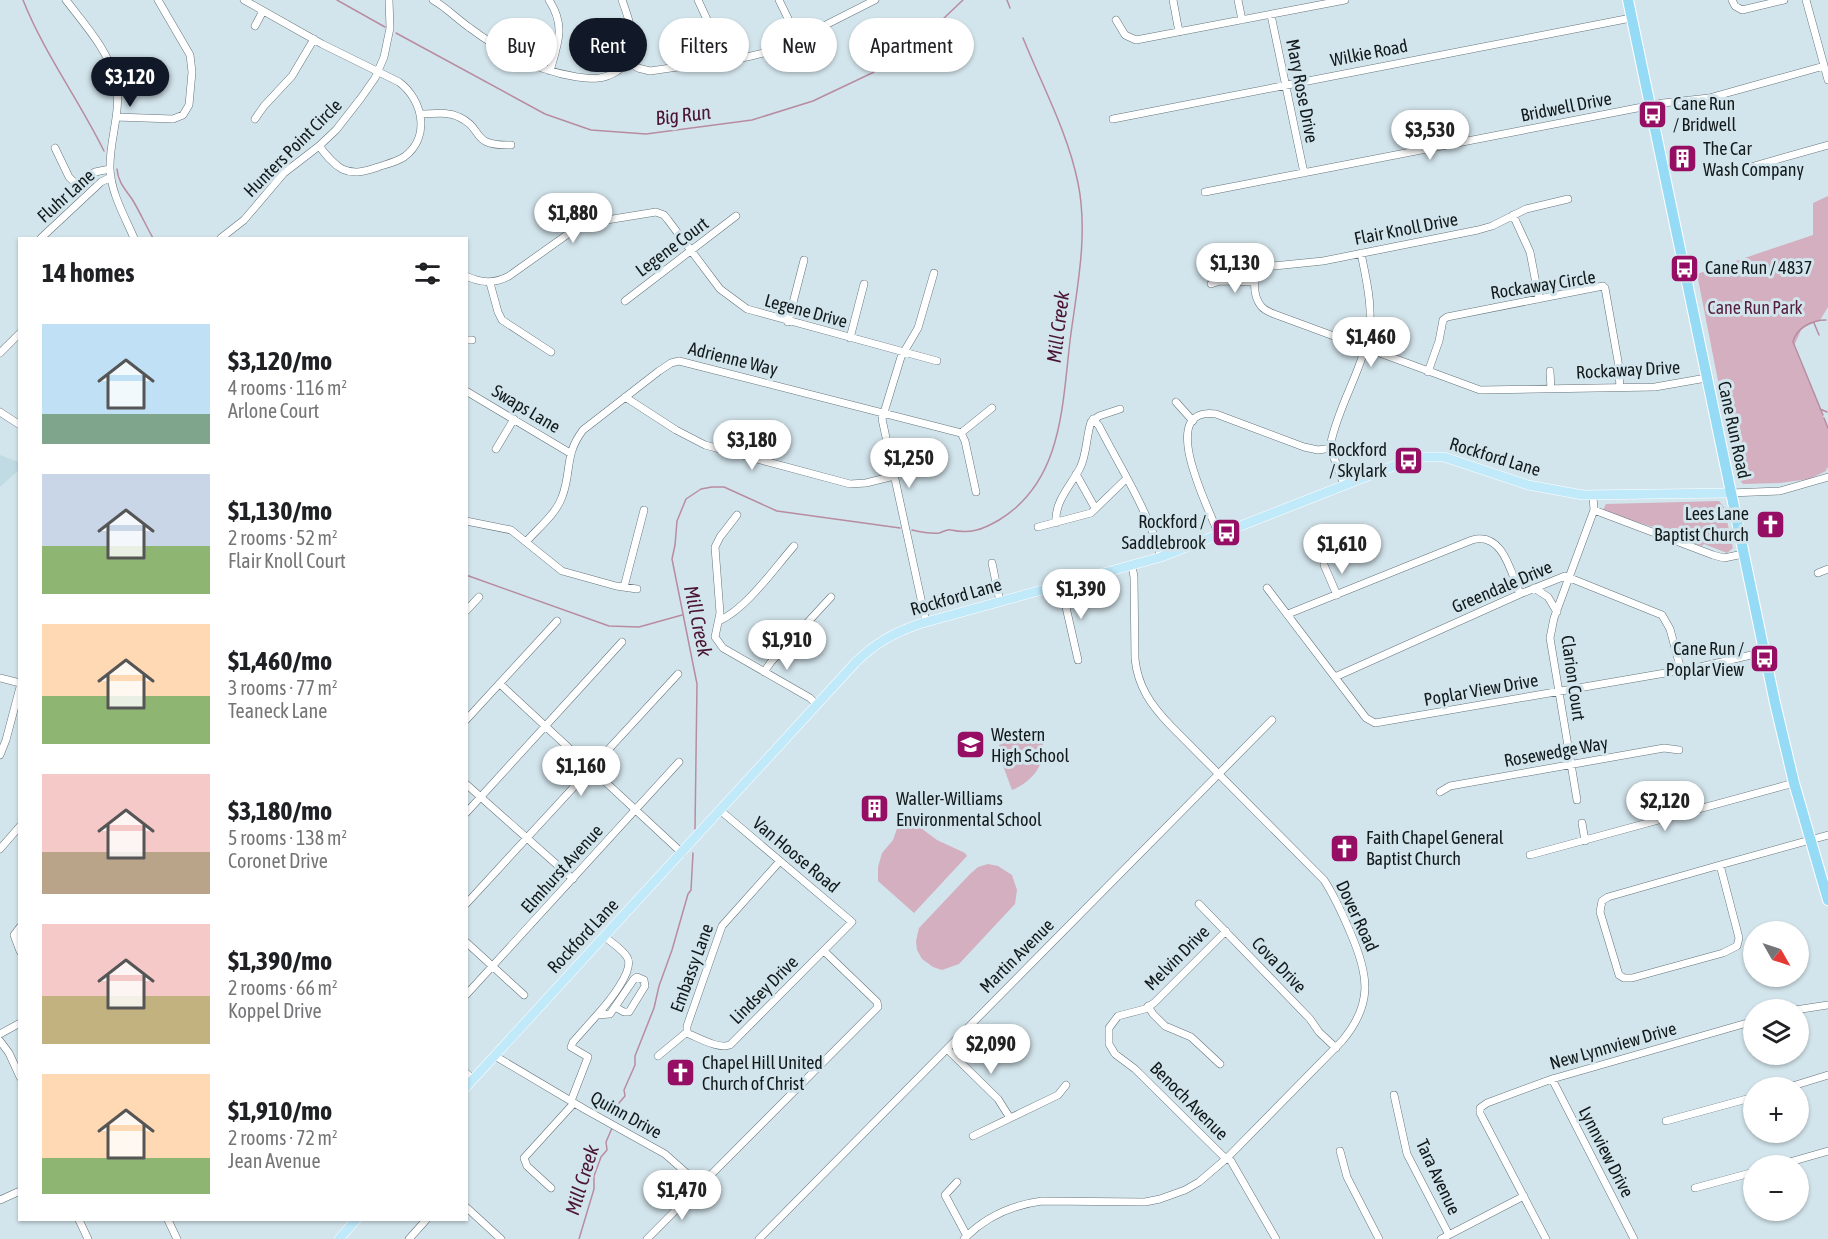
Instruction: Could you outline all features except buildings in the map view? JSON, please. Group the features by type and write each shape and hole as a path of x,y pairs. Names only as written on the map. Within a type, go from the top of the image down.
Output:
{"highway":[{"name":"Cane Run Road","path":"1628,0 1764,652 1794,783 1828,900"}],"main road":[{"name":"Rockford Lane","path":"469,1080 495,1056 855,663 876,644 902,630 1161,557 1408,460 1433,456 1454,459 1543,488 1593,496 1730,493"},
{"path":"339,1239 355,1221"}],"street":[{"path":"66,0 97,42 111,66 117,92 111,173 134,237"},
{"path":"116,117 173,119 183,114 189,105 192,72 190,55 158,0"},
{"path":"244,0 314,39 391,77 414,96 421,114 419,138 406,155 396,161 367,171 353,172 334,164 319,146"},
{"name":"Hunters Point Circle","path":"221,237 244,220 284,173 319,146 350,114 378,72 384,57 390,28 389,0"},
{"path":"434,0 486,39"},
{"path":"549,0 556,11 560,27 557,47"},
{"path":"622,0 628,18"},
{"path":"698,0 706,18"},
{"path":"779,0 788,18"},
{"path":"837,19 875,0"},
{"path":"1173,0 1179,32"},
{"path":"1238,0 1242,20"},
{"path":"1116,20 1121,31 1132,40 1271,15 1304,4 1345,0"},
{"path":"1732,0 1737,9 1747,10 1784,0"},
{"path":"1806,0 1828,80"},
{"path":"255,26 263,11"},
{"name":"Mary Rose Drive","path":"1271,15 1304,173"},
{"name":"Wilkie Road","path":"1113,118 1631,18"},
{"path":"255,119 292,76 314,39"},
{"name":"Bridwell Drive","path":"1205,192 1650,105 1709,98 1824,66"},
{"path":"555,72 597,78 617,72"},
{"path":"421,114 456,115 466,121 483,141 511,145"},
{"path":"1747,168 1828,145"},
{"path":"55,148 69,177 74,182 79,182 95,172 111,173"},
{"name":"Fluhr Lane","path":"42,237 111,173"},
{"name":"Flair Knoll Drive","path":"1255,282 1257,272 1268,266 1323,261 1485,229 1533,207 1568,199"},
{"name":"Legene Drive","path":"490,283 509,276 575,227 593,221 660,213 668,220 715,283 737,303 756,313 937,361"},
{"path":"1513,215 1530,252 1539,299"},
{"name":"Legene Court","path":"625,301 736,216"},
{"path":"1344,485 1332,448 1332,439 1365,348 1370,320 1361,254"},
{"path":"788,322 804,260"},
{"path":"926,622 883,424 892,382 918,328 934,273"},
{"path":"468,277 490,283 502,320 551,352"},
{"path":"1211,284 1220,281 1255,282"},
{"name":"Rockaway Drive","path":"1255,282 1258,300 1265,310 1480,390 1669,385 1706,378"},
{"path":"850,338 864,284"},
{"name":"Rockaway Circle","path":"1428,372 1444,318 1604,287 1618,361 1620,387"},
{"path":"0,353 18,335"},
{"name":"Adrienne Way","path":"526,542 559,504 565,486 570,453 583,430 667,366 682,361 961,433"},
{"name":"Rockaway Drive","path":"1550,371 1551,389"},
{"name":"Swaps Lane","path":"468,392 570,453"},
{"path":"625,397 705,446 850,484 861,484 894,476"},
{"path":"1176,402 1193,421"},
{"path":"976,492 965,441 961,433 992,408"},
{"path":"1056,523 1060,502 1082,463 1093,419 1120,410"},
{"path":"0,412 18,424"},
{"path":"1219,535 1198,488 1187,443 1187,430 1193,421 1201,415 1216,414 1304,447 1318,450 1332,448"},
{"path":"496,449 514,419"},
{"path":"1093,419 1139,498 1161,557"},
{"path":"1076,474 1095,508"},
{"path":"1730,493 1780,490 1828,477"},
{"path":"1038,527 1089,513 1126,479"},
{"name":"Clarion Court","path":"1577,800 1550,645 1550,633 1594,510 1593,496"},
{"path":"624,587 644,510"},
{"path":"1594,510 1713,555 1724,558 1743,554"},
{"path":"737,514 715,547 720,613 714,635 716,641 817,705"},
{"path":"468,521 508,528 562,571 637,589"},
{"path":"1288,614 1482,538 1489,539 1498,546 1520,594"},
{"path":"718,621 726,618 753,593 794,546"},
{"path":"992,563 1000,602"},
{"path":"1324,565 1336,595"},
{"name":"Dover Road","path":"966,1238 995,1216 1029,1203 1051,1201 1145,1202 1174,1195 1199,1182 1227,1158 1336,1048 1359,1017 1365,989 1363,963 1331,891 1317,872 1155,709 1140,685 1135,659 1132,566"},
{"path":"1818,573 1828,569"},
{"name":"Greendale Drive","path":"1335,677 1562,576 1662,615 1670,629 1681,670"},
{"path":"1061,585 1078,660"},
{"name":"Poplar View Drive","path":"1267,588 1366,718 1377,723 1681,670 1764,652"},
{"path":"1534,588 1548,597 1557,612"},
{"path":"468,609 479,597"},
{"path":"764,672 831,597"},
{"path":"468,718 557,621"},
{"path":"468,811 622,642"},
{"path":"468,902 678,674"},
{"path":"0,678 18,684"},
{"path":"500,684 682,853"},
{"path":"0,755 18,693"},
{"name":"Martin Avenue","path":"759,1239 1272,720"},
{"name":"Rosewedge Way","path":"1440,792 1450,786 1664,748 1679,750"},
{"name":"Elmhurst Avenue","path":"468,994 679,762"},
{"path":"1530,855 1585,842 1794,783"},
{"path":"468,786 573,879"},
{"name":"Van Hoose Road","path":"721,811 852,922"},
{"path":"1582,823 1585,842"},
{"path":"0,849 18,828"},
{"path":"1720,865 1739,938 1737,946 1723,953 1632,978 1619,975 1600,912 1602,901 1608,897 1720,865 1828,835"},
{"name":"Embassy Lane","path":"658,1056 687,1032 687,1026 722,926 780,861"},
{"name":"Cova Drive","path":"1199,904 1336,1048"},
{"name":"Lindsey Drive","path":"687,1032 725,1047 730,1045 852,922"},
{"path":"18,929 14,934 18,945"},
{"name":"Melvin Drive","path":"1148,1006 1154,1003 1226,931"},
{"path":"551,1188 527,1166 524,1158 573,1102 588,1057 571,1047 573,1042 609,1001 628,971 628,958 605,937"},
{"path":"468,944 524,995"},
{"path":"647,1239 878,1007 876,1002 824,951"},
{"path":"597,1015 610,1014 634,979 637,977 644,980 645,986 629,1012 615,1007"},
{"path":"1809,1008 1828,1005"},
{"path":"1148,1006 1165,1026 1191,1037 1220,1064"},
{"name":"Benoch Avenue","path":"1148,1006 1141,1010 1122,1013 1114,1020 1107,1036 1112,1050 1231,1161 1276,1239"},
{"path":"0,1034 18,1024"},
{"name":"New Lynnview Drive","path":"1524,1196 1480,1113 1483,1105 1552,1079 1743,1024"},
{"path":"0,1041 9,1053 18,1073"},
{"path":"947,1049 998,1099 1010,1118"},
{"name":"Quinn Drive","path":"495,1056 664,1154 700,1185"},
{"path":"1809,1081 1828,1076"},
{"name":"Lynnview Drive","path":"1552,1079 1634,1239"},
{"path":"973,1136 1058,1095 1066,1085"},
{"name":"Tara Avenue","path":"1394,1095 1407,1154 1445,1237"},
{"path":"1666,1121 1743,1100"},
{"path":"1340,1151 1347,1176 1379,1239"},
{"path":"1809,1156 1828,1151"},
{"path":"1695,1188 1743,1175"},
{"path":"957,1182 945,1195 966,1238"},
{"path":"0,1200 18,1192"},
{"path":"1445,1237 1524,1196 1546,1239"},
{"path":"468,1209 501,1239"},
{"path":"80,1221 88,1239"},
{"path":"168,1221 177,1239"},
{"path":"409,1239 422,1221"}],"shaded area":[{"path":"0,455 18,462 18,471 0,487"}],"green space":[{"name":"Cane Run Park","path":"1828,196 1828,307 1820,320 1802,328 1794,346 1828,428 1828,469 1827,467 1826,471 1809,479 1743,484 1737,477 1697,274 1813,235 1813,203"},
{"path":"1719,501 1724,507 1733,548 1727,553 1704,544 1702,546 1695,544 1603,510 1606,504"},
{"path":"1040,731 1043,750 1039,766 1029,780 1012,790 998,752 999,745"},
{"path":"902,814 937,840 967,856 914,913 878,881 878,867 882,853 893,840"},
{"path":"988,864 998,866 1012,875 1017,890 1015,904 959,964 942,970 933,967 922,959 917,950 916,941 919,928 970,874 978,867"}],"waterway":[{"path":"23,0 51,58 104,151"},
{"name":"Big Run","path":"337,0 385,27"},
{"name":"Big Run","path":"396,33 545,114 591,130 646,134 752,120 813,101 872,73 895,58 923,38 963,0"},
{"name":"Mill Creek","path":"1007,0 1010,8"},
{"name":"Mill Creek","path":"912,530 939,533 950,530 981,529 999,520 1021,503 1037,483 1048,461 1062,411 1079,276 1082,239 1081,201 1068,146 1023,38"},
{"path":"117,169 120,182 152,237"},
{"path":"1823,415 1793,342 1797,333 1805,326 1815,321 1826,320"},
{"path":"1814,323 1819,335"},
{"path":"1820,409 1827,412"},
{"path":"1824,418 1828,428"},
{"name":"Mill Creek","path":"695,829 697,684 672,559 677,521 686,499 701,489 724,487 777,511 900,528"},
{"path":"468,576 609,626 639,627 682,615"},
{"name":"Mill Creek","path":"617,1119 619,1103 625,1096 624,1090 635,1065 635,1056 654,1008 659,986 691,890 693,853"},
{"name":"Mill Creek","path":"579,1239 594,1189 594,1176 601,1157 607,1150 606,1142 612,1128"}],"place":[{"name":"Cane Run / Bridwell","path":"1652,114"},
{"name":"The Car Wash Company","path":"1682,159"},
{"name":"Cane Run / 4837","path":"1684,268"},
{"name":"Rockford / Skylark","path":"1408,460"},
{"name":"Lees Lane Baptist Church","path":"1770,524"},
{"name":"Rockford / Saddlebrook","path":"1227,532"},
{"name":"Cane Run / Poplar View","path":"1765,659"},
{"name":"Western High School","path":"970,745"},
{"name":"Waller-Williams Environmental School","path":"875,809"},
{"name":"Faith Chapel General Baptist Church","path":"1345,848"},
{"name":"Chapel Hill United Church of Christ","path":"681,1073"}]}
